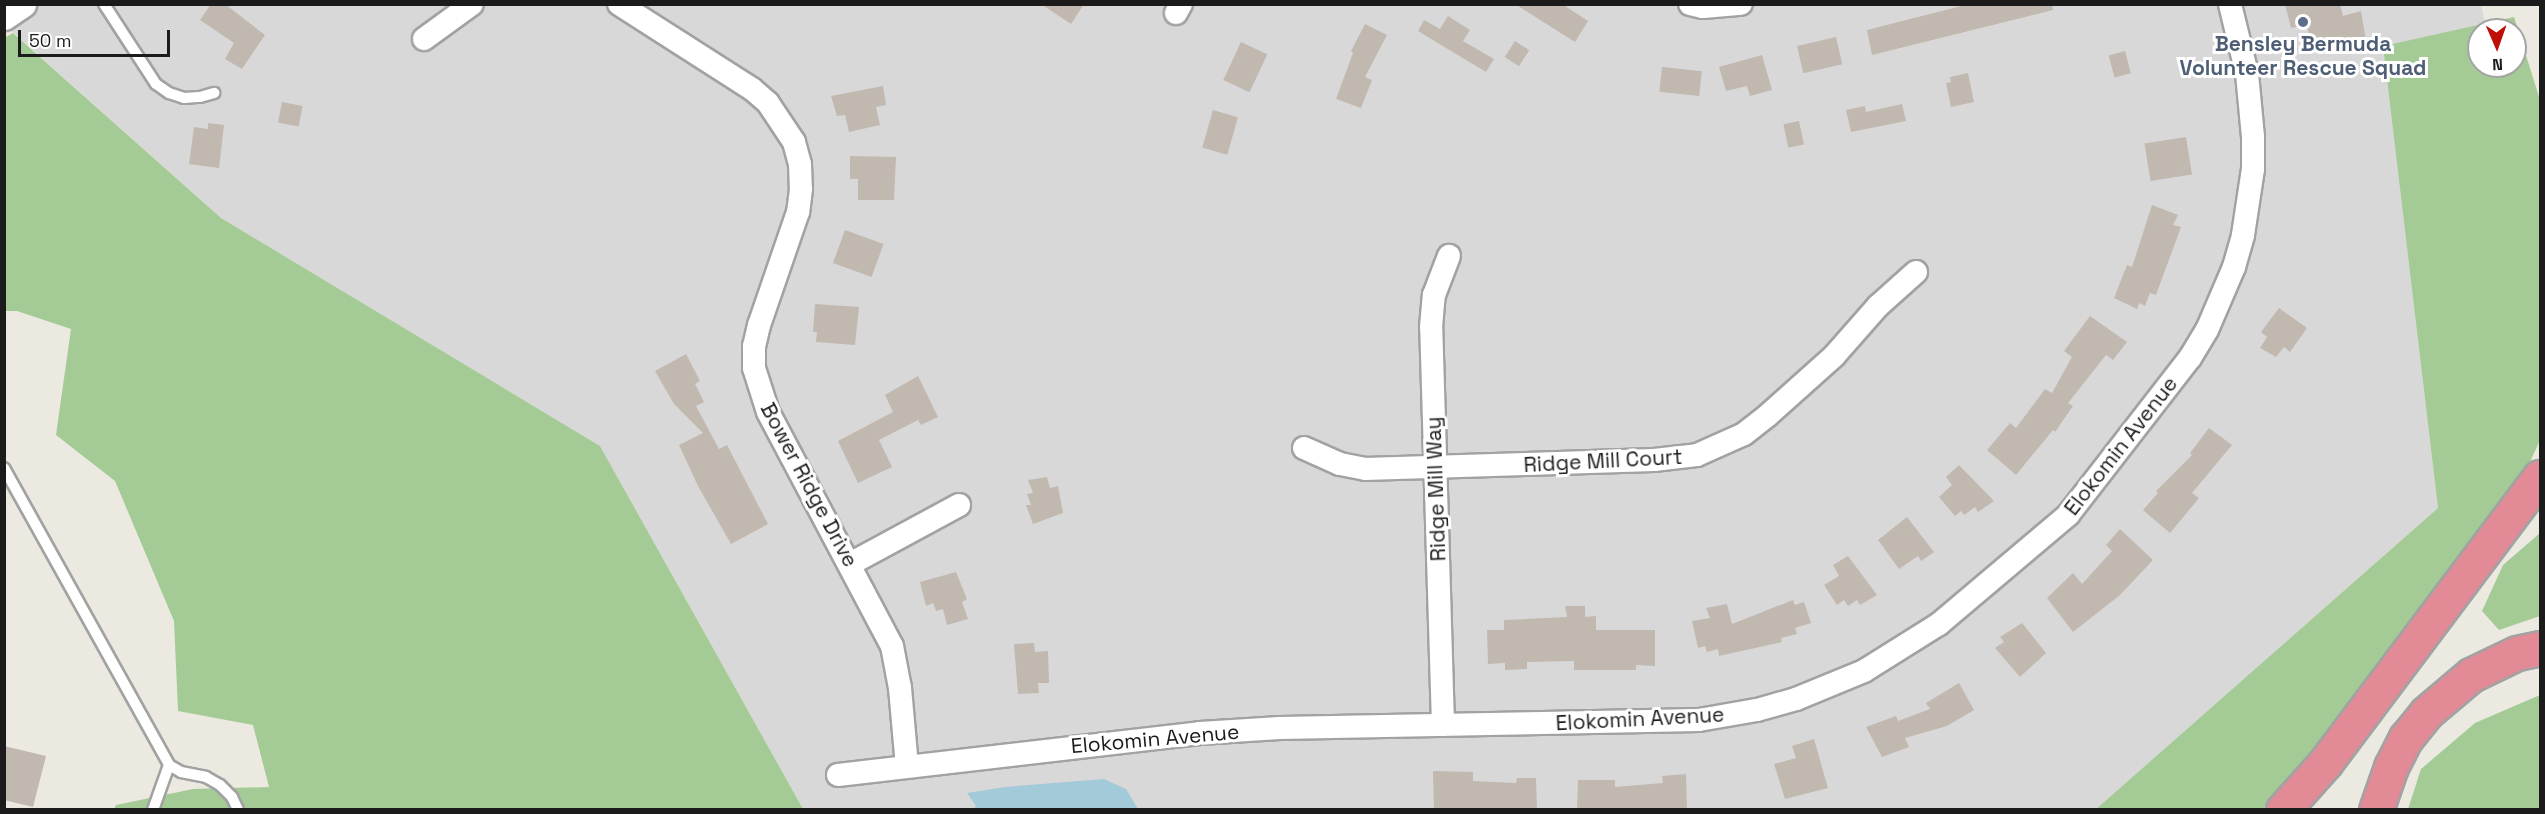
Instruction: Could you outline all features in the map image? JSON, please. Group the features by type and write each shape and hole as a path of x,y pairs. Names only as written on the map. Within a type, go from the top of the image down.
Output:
{"highway":[{"path":"2283,810 2325,763 2541,477"},
{"path":"2376,810 2391,767 2406,738 2426,713 2470,675 2517,653 2541,648"}],"street":[{"path":"4,16 22,4"},
{"path":"424,39 472,4"},
{"name":"Bower Ridge Drive","path":"619,4 752,89 768,103 794,142 801,181 798,212 759,325 754,346 754,368 768,412 892,646 900,688 907,766"},
{"path":"1690,4 1703,8 1740,4"},
{"name":"Elokomin Avenue","path":"838,775 1200,733 1280,728 1700,720 1757,710 1796,699 1864,671 1918,639 2068,515 2190,358 2222,299 2234,267 2249,199 2253,137 2247,74 2230,4"},
{"name":"Ridge Mill Way","path":"1443,726 1432,310 1434,295 1449,256"},
{"name":"Ridge Mill Court","path":"1304,448 1352,467 1436,469 1674,459 1718,448 1744,434 1767,416 1834,356 1878,306 1916,272"},
{"path":"850,564 959,505"}],"lane":[{"path":"104,4 156,84 169,93 184,98 200,98 214,93"},
{"path":"4,468 169,765 181,772 206,777 220,785 232,797 238,810"},
{"path":"153,810 169,765"}],"shaded area":[{"path":"5,4 2481,4 2484,18 2467,18 2467,28 2383,46 2438,508 2095,810 803,809 600,446 221,218 5,25"}],"green space":[{"path":"2467,27 2467,78 2527,78 2527,58 2540,100 2540,440 2526,471 2310,753 2263,809 2095,810 2438,508 2383,46"},
{"path":"13,33 221,218 600,446 803,809 114,809 116,805 193,789 269,787 253,725 178,711 174,621 115,481 56,435 71,329 17,311 5,311 4,38"},
{"path":"2540,533 2540,616 2499,630 2482,611 2503,565"},
{"path":"2540,695 2540,809 2408,809 2421,769 2475,723"}],"water":[{"path":"1104,779 1126,789 1138,809 974,809 976,806 967,793 1005,787"}],"building":[{"path":"211,4 225,4 265,35 242,69 225,59 234,43 200,20"},
{"path":"1041,4 1084,4 1071,24"},
{"path":"1515,4 1562,4 1588,21 1575,42"},
{"path":"1969,4 2052,4 2053,10 1872,55 1867,30"},
{"path":"2285,4 2340,4 2343,16 2361,11 2366,41 2312,51 2307,25 2291,28"},
{"path":"1448,16 1470,30 1463,41 1494,59 1486,72 1418,31 1424,20 1440,29"},
{"path":"1365,24 1387,35 1365,77 1372,80 1361,108 1336,99 1353,53 1351,51"},
{"path":"1836,37 1842,64 1803,73 1797,46"},
{"path":"1515,41 1529,50 1519,66 1505,57"},
{"path":"1241,42 1267,54 1250,92 1223,80"},
{"path":"2125,51 2131,73 2115,78 2109,55"},
{"path":"1762,55 1772,90 1750,96 1747,86 1726,91 1719,67"},
{"path":"1662,67 1702,71 1699,96 1659,92"},
{"path":"1968,73 1974,102 1951,107 1946,83 1951,82 1950,77"},
{"path":"883,86 886,105 876,107 880,125 849,132 845,115 837,116 831,96"},
{"path":"282,102 303,106 299,127 278,123"},
{"path":"1902,104 1906,121 1851,132 1846,110 1865,106 1866,112"},
{"path":"1213,110 1238,117 1227,155 1202,147"},
{"path":"1799,121 1804,144 1788,148 1783,124"},
{"path":"208,123 224,125 219,168 189,164 194,127 208,129"},
{"path":"2186,137 2192,175 2150,181 2145,144"},
{"path":"850,156 896,157 894,200 858,200 858,179 850,179"},
{"path":"2152,205 2178,215 2173,225 2181,227 2156,295 2150,293 2145,306 2139,303 2137,309 2114,298 2127,265 2132,267"},
{"path":"845,230 884,244 872,277 833,263"},
{"path":"815,304 859,307 855,345 816,342 817,332 813,332"},
{"path":"2279,308 2307,328 2290,352 2284,347 2276,357 2260,348 2267,337 2261,332"},
{"path":"2090,316 2127,342 2113,360 2106,355 2068,403 2073,406 2055,432 2053,430 2016,475 1987,450 2010,423 2016,428 2045,389 2052,393 2072,357 2064,351"},
{"path":"686,354 700,381 695,384 704,402 696,406 719,449 727,445 768,524 731,544 698,486 679,445 703,433 674,404 655,371"},
{"path":"918,376 938,417 921,425 918,420 879,440 892,467 858,483 838,441 893,412 885,395"},
{"path":"2209,428 2232,445 2192,493 2199,498 2170,533 2143,510 2158,493 2156,491 2192,455 2190,453"},
{"path":"1959,465 1994,501 1978,512 1975,507 1964,515 1961,511 1955,516 1939,497 1952,485 1946,477"},
{"path":"1047,477 1050,488 1058,486 1063,513 1033,524 1026,505 1031,505 1027,494 1033,493 1028,480"},
{"path":"1907,517 1934,552 1921,561 1918,556 1899,569 1878,540"},
{"path":"2120,529 2153,560 2120,595 2073,632 2047,598 2073,573 2082,584 2112,551 2106,545"},
{"path":"1848,556 1877,595 1860,605 1857,600 1848,606 1844,600 1837,605 1824,585 1839,576 1833,565"},
{"path":"956,572 967,599 962,602 968,619 947,625 943,609 936,611 933,603 926,606 920,582"},
{"path":"1793,600 1795,605 1804,602 1811,623 1795,628 1797,634 1781,638 1782,642 1719,656 1718,649 1707,652 1705,646 1698,648 1692,621 1710,618 1706,608 1727,604 1732,624"},
{"path":"1565,606 1585,606 1585,617 1596,616 1596,630 1655,630 1655,666 1636,665 1636,670 1574,670 1574,661 1527,662 1527,669 1505,670 1505,663 1488,664 1487,630 1504,630 1504,620 1567,617"},
{"path":"2022,623 2046,653 2020,677 1995,648 2004,642 2000,637"},
{"path":"1034,643 1035,652 1048,651 1049,683 1038,683 1039,693 1018,694 1014,644"},
{"path":"1959,683 1974,710 1947,726 1905,738 1909,747 1882,757 1866,727 1896,716 1898,721 1930,709 1926,703"},
{"path":"1814,739 1828,788 1785,799 1774,764 1796,758 1792,746"},
{"path":"4,746 46,756 33,807 4,800"},
{"path":"1433,771 1473,772 1473,781 1516,783 1517,778 1536,778 1537,810 1434,810"},
{"path":"1686,774 1687,810 1577,810 1578,780 1615,780 1615,787 1663,783 1662,776"}],"place":[{"name":"Bensley Bermuda Volunteer Rescue Squad","path":"2303,22"}]}
